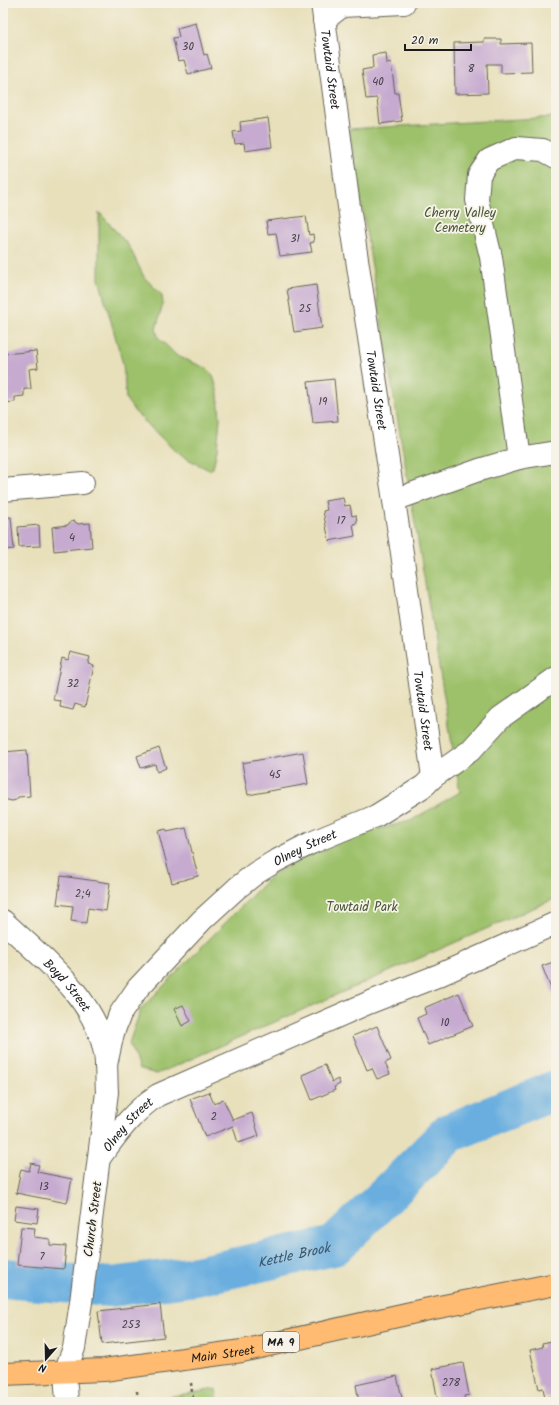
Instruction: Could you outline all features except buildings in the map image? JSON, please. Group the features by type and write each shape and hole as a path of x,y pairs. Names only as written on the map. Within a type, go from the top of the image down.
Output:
{"highway":[{"name":"Main Street","path":"3,1374 104,1370 242,1351 424,1310 556,1284"}],"street":[{"path":"323,12 342,6 404,3"},
{"name":"Towtaid Street","path":"323,12 349,207 394,500 433,777"},
{"path":"519,458 491,257 477,200 479,175 489,160 516,148 543,150 556,157"},
{"path":"394,500 479,470 519,458 556,452"},
{"path":"3,490 84,483"},
{"name":"Olney Street","path":"106,1065 113,1033 120,1014 138,988 202,920 237,888 256,872 292,852 376,816 424,786 433,777 470,751 500,718 556,678"},
{"name":"Boyd Street","path":"3,921 63,979 80,998 87,1008 100,1037 106,1065"},
{"name":"Olney Street","path":"99,1158 130,1118 139,1109 158,1095 368,1003 437,976 556,923"},
{"name":"Church Street","path":"65,1372 74,1348 84,1272 88,1257 107,1092 106,1065"},
{"path":"65,1372 67,1402"}],"path":[{"path":"191,1383 192,1402"},
{"path":"137,1391 138,1402"}],"green space":[{"path":"556,117 556,898 157,1074 139,1069 129,1043 141,1009 273,874 335,840 410,821 460,792 349,129"},
{"path":"99,212 129,246 144,277 162,295 163,304 156,329 158,337 177,356 206,368 213,375 218,393 220,419 217,449 213,468 209,470 178,454 135,412 126,399 123,364 99,279"},
{"path":"216,1389 218,1402 136,1402"}],"waterway":[{"name":"Kettle Brook","path":"3,1278 111,1287 196,1276 334,1246 449,1133 556,1090"}],"park label":[{"name":"Cherry Valley Cemetery","path":"460,220"},
{"name":"Towtaid Park","path":"362,906"}]}
